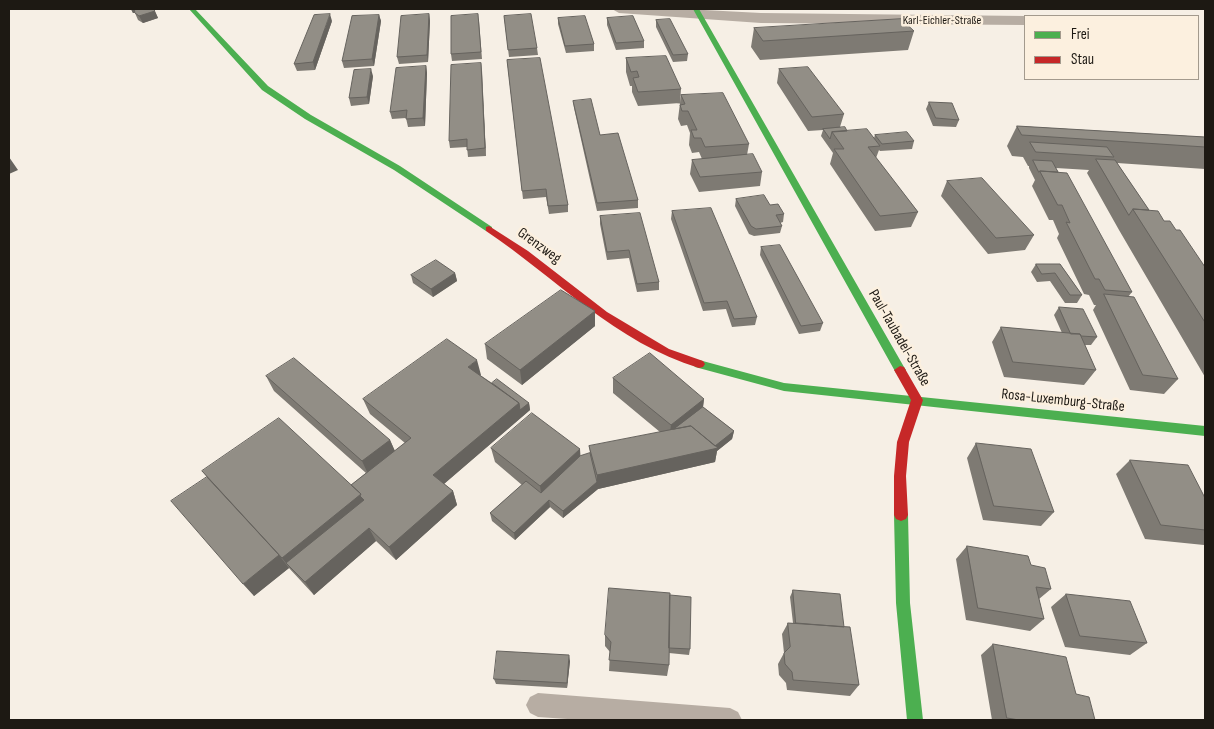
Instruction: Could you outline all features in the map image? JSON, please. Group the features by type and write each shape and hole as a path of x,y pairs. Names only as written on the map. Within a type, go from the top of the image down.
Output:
{"street":[{"name":"Grenzweg","path":"192,9 265,88 308,118 397,168 525,253 604,315 666,352 720,371 784,387 865,397 917,400"},
{"name":"Karl-Eichler-Straße","path":"619,9 697,11 761,18 1018,21"},
{"path":"1000,9 1018,21"},
{"name":"Paul-Taubadel-Straße","path":"697,11 917,400 903,442 900,476 903,603 915,720"},
{"name":"Rosa-Luxemburg-Straße","path":"917,400 1205,431"}],"lane":[{"path":"538,705 730,720"}],"building":[{"path":"135,9 153,9 155,11 139,16 135,13"},
{"path":"330,14 313,62 294,64 314,15"},
{"path":"429,14 427,55 397,57 401,16"},
{"path":"478,14 481,52 451,54 451,16"},
{"path":"531,14 537,48 508,50 504,16"},
{"path":"379,15 372,59 342,61 352,16"},
{"path":"585,16 594,44 565,46 558,18"},
{"path":"633,16 644,41 616,43 607,18"},
{"path":"670,19 688,54 673,55 656,20"},
{"path":"901,19 914,31 763,41 754,28"},
{"path":"666,56 681,89 638,92 633,78 639,77 637,71 631,72 626,58"},
{"path":"540,58 568,205 548,206 546,189 522,191 507,60"},
{"path":"481,63 485,148 467,150 467,139 449,141 451,65"},
{"path":"426,66 423,118 406,119 407,110 390,112 396,68"},
{"path":"808,67 844,114 812,117 779,69"},
{"path":"371,69 367,97 349,98 354,70"},
{"path":"723,93 749,144 705,147 701,138 694,138 691,130 697,130 688,111 682,111 680,105 685,104 681,95"},
{"path":"591,99 600,135 618,133 638,200 597,203 573,101"},
{"path":"929,102 952,103 959,120 936,118"},
{"path":"1017,126 1205,137 1205,147 1022,135"},
{"path":"845,127 847,131 832,132 830,139 823,129"},
{"path":"867,129 880,146 868,147 918,212 880,216 834,149 844,149 832,132"},
{"path":"907,132 914,141 882,144 875,135"},
{"path":"1030,142 1107,147 1114,157 1036,152"},
{"path":"753,154 762,172 700,177 692,160"},
{"path":"1096,159 1115,160 1149,210 1133,209 1129,215"},
{"path":"1033,160 1052,161 1058,172 1039,172"},
{"path":"1040,171 1067,173 1132,292 1105,290 1099,279 1095,279 1066,222 1070,223 1062,205 1058,205"},
{"path":"982,178 1034,235 996,238 947,181"},
{"path":"764,195 770,205 778,204 784,214 776,215 782,226 756,229 751,226 736,199"},
{"path":"711,208 757,317 734,319 727,301 704,303 672,211"},
{"path":"1133,209 1158,211 1164,221 1170,221 1176,230 1180,230 1205,267 1205,322"},
{"path":"640,213 659,282 637,284 629,250 607,252 600,216"},
{"path":"780,245 823,323 801,326 761,247"},
{"path":"436,260 455,273 431,289 411,275"},
{"path":"1036,264 1060,264 1082,295 1070,295 1055,273 1042,274"},
{"path":"561,290 595,311 520,370 485,344"},
{"path":"1104,294 1134,297 1178,379 1143,375"},
{"path":"1059,307 1083,309 1097,337 1071,334"},
{"path":"1001,327 1080,334 1096,370 1013,362"},
{"path":"447,339 477,360 468,367 519,403 433,475 453,491 389,547 369,528 305,582 286,563 364,500 360,496 361,494 351,485 411,438 363,399"},
{"path":"650,353 704,399 671,425 613,378"},
{"path":"294,358 390,440 362,461 266,376"},
{"path":"497,379 529,403 520,410 519,403 492,383"},
{"path":"703,407 734,431 715,446 691,426 674,429"},
{"path":"532,413 580,449 540,486 491,448"},
{"path":"279,418 361,494 282,558 202,471"},
{"path":"691,426 718,448 597,475 589,446"},
{"path":"976,443 1031,449 1054,512 994,506"},
{"path":"590,453 597,482 563,511 549,500 514,533 490,513 526,481 541,493 580,456"},
{"path":"1130,460 1188,465 1205,498 1205,530 1161,525"},
{"path":"207,477 279,555 243,584 171,501"},
{"path":"967,546 1028,556 1031,565 1045,568 1051,589 1036,587 1044,619 978,608"},
{"path":"609,588 670,593 669,665 609,660 611,642 605,635"},
{"path":"793,590 840,594 844,627 796,623"},
{"path":"1066,594 1130,601 1147,643 1080,636"},
{"path":"670,595 691,597 690,649 669,648"},
{"path":"788,623 850,627 859,685 793,680 792,672 785,664 784,653 790,647"},
{"path":"993,644 1066,657 1076,694 1089,697 1095,720 1019,720 1007,718"},
{"path":"497,651 569,655 567,683 494,679"}],"traffic: fast":[{"path":"192,9 265,88 308,117 397,168 489,229"},
{"path":"696,9 900,370"},
{"path":"699,364 784,387 1205,431"},
{"path":"901,515 903,603 915,720"}],"traffic: jam":[{"path":"489,229 525,253 603,315 665,352 699,364"},
{"path":"900,370 917,400 903,442 900,476 901,515"}]}
